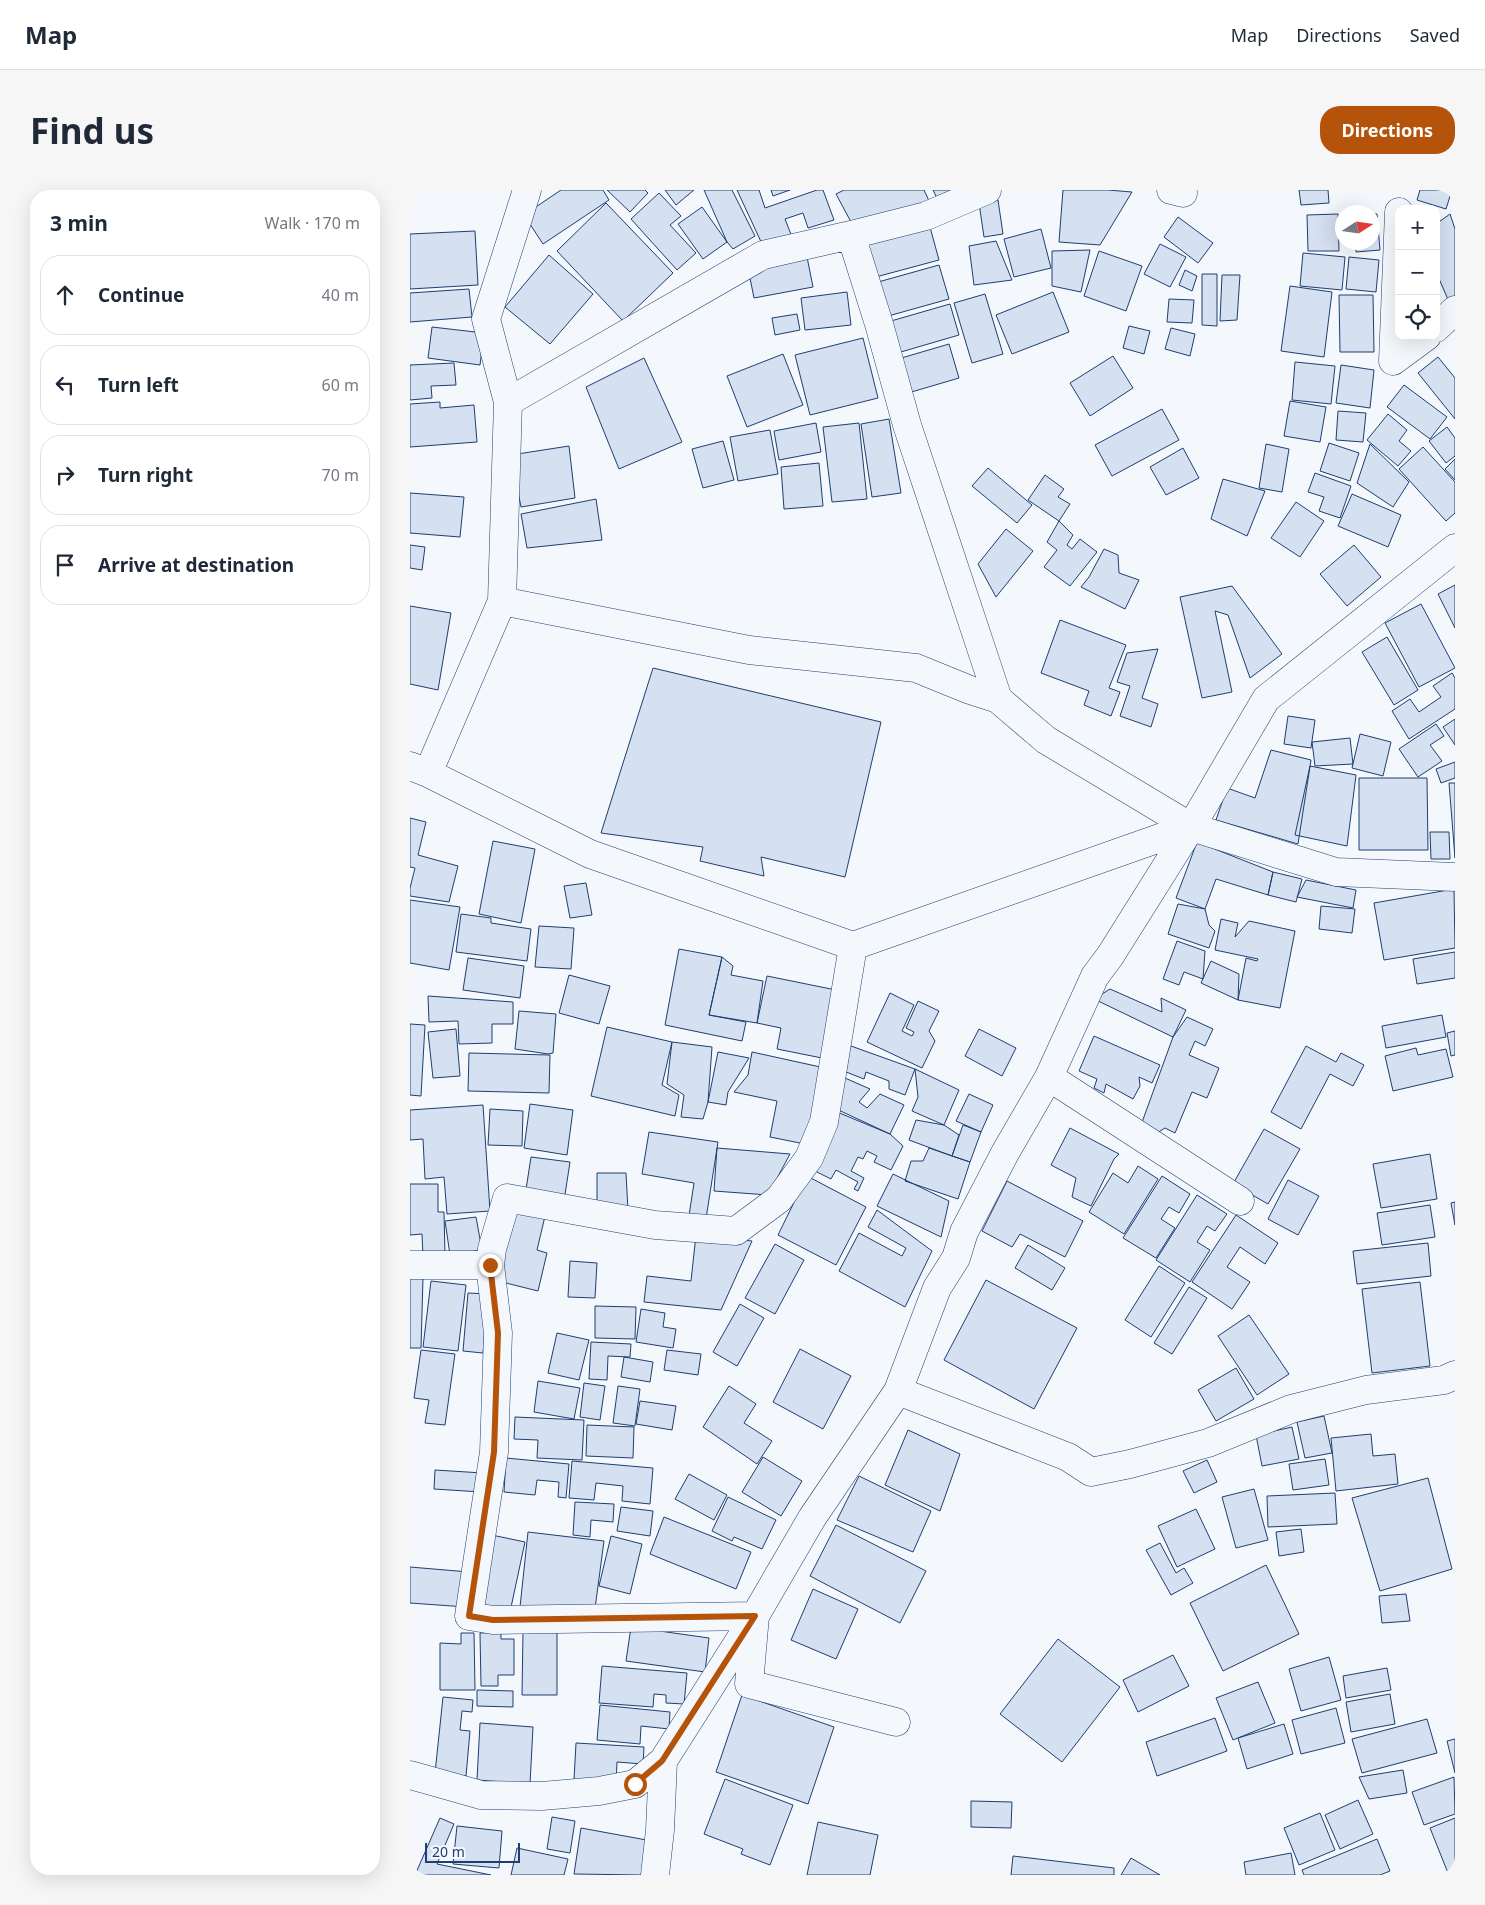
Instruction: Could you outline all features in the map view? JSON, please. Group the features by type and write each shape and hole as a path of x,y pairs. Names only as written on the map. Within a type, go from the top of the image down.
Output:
{"street":[{"path":"527,190 486,319 508,402 502,601 419,769 590,854 853,946 1190,827"},
{"path":"508,402 763,256 926,216 978,192 987,190"},
{"path":"1400,205 1404,190"},
{"path":"851,235 879,324 907,425 998,699"},
{"path":"1396,295 1397,250"},
{"path":"1440,324 1455,310"},
{"path":"1395,311 1393,361 1422,340"},
{"path":"410,1775 481,1795 542,1796 600,1791 635,1784 662,1761 755,1616 812,1518 898,1391 937,1288 956,1258 964,1232 1005,1153 1049,1077 1095,976 1110,956 1190,827 1266,699 1455,548"},
{"path":"502,601 749,650 916,668 998,699 1046,740 1190,827 1336,872 1455,877"},
{"path":"755,1616 493,1620 469,1616 494,1452 498,1333 490,1265 492,1249 506,1198 655,1225 736,1231 779,1199 810,1158 824,1122 853,946"},
{"path":"1049,1077 1240,1200"},
{"path":"410,1265 490,1265"},
{"path":"898,1391 1068,1457 1091,1472 1130,1464 1208,1443 1291,1409 1366,1390 1444,1380 1455,1375"},
{"path":"755,1616 749,1684 896,1722"},
{"path":"655,1875 660,1830 662,1761"}],"building":[{"path":"561,190 603,190 609,200 543,244 524,215"},
{"path":"607,190 645,190 648,193 630,212"},
{"path":"665,190 694,190 676,205"},
{"path":"704,190 732,190 755,236 733,249 727,242"},
{"path":"737,190 759,190 765,208 817,190 823,190 834,220 808,228 803,213 785,219 792,237 763,246"},
{"path":"771,190 790,190 773,196"},
{"path":"844,190 924,190 931,205 851,222 836,194"},
{"path":"933,190 955,190 938,200"},
{"path":"1063,190 1132,192 1100,245 1059,242"},
{"path":"1299,190 1328,190 1329,203 1301,205"},
{"path":"1420,190 1452,190 1446,209 1440,207 1440,205 1417,200"},
{"path":"659,193 681,216 670,225 696,253 677,270 631,219"},
{"path":"998,200 1003,234 984,237 979,203"},
{"path":"606,203 673,273 623,321 557,251"},
{"path":"702,207 727,242 703,259 678,224"},
{"path":"1335,214 1335,250 1339,251 1308,251 1307,215"},
{"path":"1450,214 1455,229 1455,300 1450,304 1440,281 1440,221"},
{"path":"1178,217 1213,243 1198,263 1164,237"},
{"path":"930,227 939,260 872,278 863,245"},
{"path":"1041,229 1051,268 1014,277 1004,239"},
{"path":"475,231 478,285 410,289 410,234"},
{"path":"996,241 1012,280 974,285 969,246"},
{"path":"1160,244 1186,257 1170,287 1144,274"},
{"path":"1090,250 1081,292 1052,286 1052,251"},
{"path":"1356,250 1380,250 1356,252"},
{"path":"1099,251 1142,266 1126,311 1084,296"},
{"path":"1303,253 1345,257 1342,290 1300,286"},
{"path":"549,255 593,294 550,344 505,307"},
{"path":"807,257 813,287 754,298 748,268"},
{"path":"1349,257 1379,260 1376,292 1346,289"},
{"path":"939,265 949,299 881,318 871,284"},
{"path":"1185,270 1197,276 1192,291 1179,285"},
{"path":"1202,274 1217,274 1217,326 1202,325"},
{"path":"1222,275 1240,275 1237,320 1220,321"},
{"path":"1290,286 1332,292 1324,357 1281,351"},
{"path":"469,289 472,317 410,322 410,293"},
{"path":"847,292 851,325 805,330 801,298"},
{"path":"1053,292 1069,332 1012,354 996,315"},
{"path":"985,294 1003,354 972,363 954,303"},
{"path":"1339,295 1373,295 1374,352 1340,352"},
{"path":"1169,299 1194,300 1192,323 1167,322"},
{"path":"950,304 959,335 894,354 884,323"},
{"path":"797,314 800,330 775,335 772,318"},
{"path":"1129,326 1150,331 1144,354 1123,348"},
{"path":"432,327 484,333 480,365 428,358"},
{"path":"1171,328 1195,334 1190,356 1165,349"},
{"path":"863,338 878,398 810,415 795,355"},
{"path":"949,344 959,378 908,393 898,359"},
{"path":"783,354 803,405 747,427 727,376"},
{"path":"1113,356 1133,388 1090,416 1070,383"},
{"path":"1438,357 1455,378 1455,419 1418,373"},
{"path":"644,358 682,442 619,469 586,387"},
{"path":"1295,362 1335,366 1331,404 1292,400"},
{"path":"454,363 456,385 431,386 432,398 410,400 410,365"},
{"path":"1341,365 1374,370 1370,408 1336,403"},
{"path":"1404,385 1447,417 1430,439 1387,407"},
{"path":"1290,401 1326,407 1320,442 1284,436"},
{"path":"440,402 440,408 474,405 477,442 410,447 410,404"},
{"path":"1162,409 1179,440 1112,476 1095,445"},
{"path":"1338,411 1366,413 1363,442 1336,440"},
{"path":"1388,414 1407,430 1399,441 1411,451 1398,466 1367,440"},
{"path":"889,419 901,493 872,497 861,424"},
{"path":"816,423 821,452 779,460 774,431"},
{"path":"859,423 867,499 832,502 823,427"},
{"path":"1447,427 1455,438 1455,456 1446,463 1429,441"},
{"path":"770,430 778,474 738,481 730,437"},
{"path":"723,441 734,480 703,488 692,449"},
{"path":"1329,443 1359,453 1350,481 1320,471"},
{"path":"1266,444 1289,449 1282,492 1259,488"},
{"path":"1370,444 1409,482 1393,507 1357,483"},
{"path":"569,446 575,498 521,507 511,455"},
{"path":"1423,447 1455,482 1455,513 1446,521 1399,469"},
{"path":"1183,448 1199,478 1166,495 1150,467"},
{"path":"1455,459 1455,480 1445,469"},
{"path":"819,463 823,506 784,509 781,467"},
{"path":"988,468 1032,505 1017,523 972,486"},
{"path":"1315,473 1351,486 1340,518 1319,511 1324,497 1308,492"},
{"path":"1045,475 1064,489 1058,497 1070,504 1059,521 1028,500"},
{"path":"1223,479 1265,491 1247,536 1211,519"},
{"path":"410,493 464,497 460,537 410,533"},
{"path":"1352,494 1401,515 1388,547 1338,526"},
{"path":"596,499 602,540 527,548 521,514"},
{"path":"1296,502 1324,521 1300,557 1271,538"},
{"path":"1059,521 1073,535 1067,545 1072,549 1080,539 1097,552 1070,586 1044,567 1057,550 1047,542"},
{"path":"1006,529 1033,551 996,597 978,564"},
{"path":"410,545 425,547 422,570 410,568"},
{"path":"1354,545 1381,577 1347,606 1320,574"},
{"path":"1104,549 1118,555 1119,573 1139,580 1125,609 1081,587 1089,577"},
{"path":"1455,585 1455,628 1438,594"},
{"path":"1232,586 1282,654 1250,678 1228,615 1215,611 1232,692 1202,698 1180,597"},
{"path":"1421,604 1455,668 1419,687 1385,623"},
{"path":"410,606 451,613 438,690 410,684"},
{"path":"1060,620 1126,645 1109,688 1120,692 1111,716 1084,705 1089,691 1041,673"},
{"path":"1387,637 1418,690 1394,705 1362,652"},
{"path":"1158,649 1142,698 1158,704 1151,727 1120,716 1130,686 1117,682 1127,653"},
{"path":"653,668 881,722 845,877 761,857 764,876 700,861 703,847 601,833"},
{"path":"1452,673 1455,678 1455,709 1409,739 1392,711 1410,699 1419,712 1441,697 1433,686"},
{"path":"1288,716 1315,720 1311,748 1284,744"},
{"path":"1455,719 1455,745 1443,727"},
{"path":"1436,724 1444,736 1430,745 1442,761 1418,777 1399,749"},
{"path":"1360,734 1391,742 1383,776 1352,768"},
{"path":"1350,738 1353,764 1315,766 1312,742"},
{"path":"1271,750 1311,760 1298,844 1216,820 1227,788 1255,798"},
{"path":"1455,762 1455,778 1441,783 1436,769"},
{"path":"1310,766 1356,775 1347,846 1295,835"},
{"path":"1359,778 1427,778 1428,850 1359,850"},
{"path":"1449,783 1455,783 1455,858"},
{"path":"410,818 426,822 418,855 458,866 449,902 410,896 415,868 410,867"},
{"path":"1430,832 1449,832 1450,859 1431,859"},
{"path":"493,841 535,849 521,923 479,914"},
{"path":"1197,842 1273,872 1268,895 1216,879 1205,909 1176,898"},
{"path":"1273,872 1302,879 1296,902 1268,895"},
{"path":"1306,880 1356,890 1353,908 1297,897"},
{"path":"586,883 592,915 570,918 564,886"},
{"path":"1454,889 1455,948 1384,960 1374,903"},
{"path":"410,900 460,907 449,970 410,963"},
{"path":"1178,904 1205,909 1209,925 1215,931 1209,948 1168,934"},
{"path":"1321,906 1355,909 1352,933 1319,929"},
{"path":"461,914 491,918 491,923 531,929 527,961 456,952"},
{"path":"1221,919 1238,923 1235,937 1249,921 1295,931 1280,1008 1238,1000 1246,958 1257,961 1258,959 1215,950"},
{"path":"539,926 574,928 571,969 535,967"},
{"path":"1177,941 1205,951 1203,979 1184,972 1179,985 1163,979"},
{"path":"679,949 722,957 709,1015 746,1022 742,1041 665,1025"},
{"path":"1455,952 1455,978 1417,984 1413,959"},
{"path":"722,957 733,966 731,975 763,981 757,1023 709,1015"},
{"path":"468,958 524,966 520,998 463,990"},
{"path":"1211,961 1239,974 1238,1000 1201,983"},
{"path":"569,975 610,986 599,1024 559,1013"},
{"path":"767,976 836,990 822,1058 777,1049 781,1028 757,1023"},
{"path":"1110,989 1162,1012 1161,998 1186,1010 1173,1037 1094,999"},
{"path":"890,993 914,1005 902,1031 912,1036 914,1032 906,1028 918,1001 939,1011 929,1031 935,1041 922,1068 867,1042"},
{"path":"428,996 513,1002 513,1024 492,1024 492,1043 459,1044 458,1021 429,1022"},
{"path":"519,1011 556,1014 553,1053 548,1054 515,1049"},
{"path":"1442,1015 1446,1037 1386,1048 1382,1026"},
{"path":"1187,1017 1213,1029 1205,1046 1195,1041 1189,1055 1219,1068 1207,1098 1192,1092 1175,1133 1165,1128 1154,1135 1141,1125 1173,1037"},
{"path":"410,1024 425,1025 421,1096 410,1095"},
{"path":"607,1027 672,1042 662,1085 679,1095 675,1116 591,1096"},
{"path":"456,1029 460,1076 433,1078 428,1032"},
{"path":"979,1029 1016,1048 1002,1076 965,1056"},
{"path":"1455,1031 1455,1055 1451,1056 1447,1033"},
{"path":"1094,1036 1160,1065 1152,1083 1139,1077 1140,1086 1133,1099 1106,1084 1104,1093 1094,1088 1097,1079 1079,1071"},
{"path":"672,1042 712,1047 708,1102 703,1119 681,1117 684,1095 667,1084"},
{"path":"851,1046 915,1069 905,1095 889,1089 889,1081 866,1072 864,1079 841,1070"},
{"path":"1306,1046 1336,1062 1341,1053 1364,1065 1353,1086 1330,1074 1301,1129 1271,1112"},
{"path":"1416,1048 1418,1055 1446,1049 1453,1077 1393,1091 1385,1056"},
{"path":"718,1052 749,1058 728,1092 726,1105 708,1102"},
{"path":"752,1052 825,1068 810,1145 770,1137 777,1101 734,1092 748,1075"},
{"path":"469,1053 550,1055 549,1093 468,1091"},
{"path":"915,1069 959,1090 944,1125 912,1111 918,1097"},
{"path":"845,1078 870,1089 859,1102 867,1108 880,1094 904,1105 890,1134 832,1107"},
{"path":"969,1094 993,1105 981,1132 956,1121"},
{"path":"530,1104 573,1110 567,1155 524,1148"},
{"path":"483,1105 490,1211 447,1214 444,1177 425,1179 423,1139 410,1140 410,1110"},
{"path":"490,1109 523,1111 522,1146 488,1145"},
{"path":"837,1112 890,1134 903,1146 891,1170 874,1162 877,1156 867,1151 863,1159 858,1157 851,1171 864,1178 858,1191 854,1189 858,1182 836,1170 831,1179 809,1168"},
{"path":"916,1120 944,1125 959,1135 952,1156 909,1140"},
{"path":"963,1125 981,1132 970,1162 952,1156"},
{"path":"1070,1128 1119,1154 1114,1159 1091,1206 1072,1197 1076,1178 1051,1165"},
{"path":"1264,1129 1300,1149 1268,1204 1233,1184"},
{"path":"649,1132 718,1142 705,1225 688,1222 694,1183 642,1174"},
{"path":"717,1148 790,1154 768,1195 714,1191"},
{"path":"929,1148 970,1162 958,1199 905,1181 911,1161 923,1161"},
{"path":"1430,1154 1437,1199 1381,1208 1373,1164"},
{"path":"531,1157 570,1162 564,1201 525,1196"},
{"path":"1138,1166 1158,1179 1124,1234 1089,1212 1113,1173 1128,1183"},
{"path":"597,1173 626,1173 628,1211 597,1212"},
{"path":"893,1174 949,1201 941,1237 877,1206"},
{"path":"807,1176 866,1207 836,1265 778,1235"},
{"path":"1162,1176 1190,1194 1179,1213 1169,1207 1161,1219 1175,1228 1156,1258 1123,1238"},
{"path":"1288,1180 1319,1196 1298,1235 1268,1219"},
{"path":"1007,1181 1083,1221 1065,1257 1020,1234 1012,1247 982,1231"},
{"path":"410,1184 438,1184 438,1212 444,1212 445,1256 423,1256 422,1234 410,1235"},
{"path":"1197,1195 1227,1214 1215,1231 1207,1226 1197,1242 1210,1250 1190,1282 1156,1260"},
{"path":"1455,1202 1455,1225 1451,1203"},
{"path":"512,1204 546,1212 537,1250 547,1253 538,1291 494,1280"},
{"path":"1430,1205 1435,1237 1382,1245 1377,1213"},
{"path":"877,1210 932,1251 905,1307 839,1271 859,1233 902,1256 906,1248 868,1227"},
{"path":"1236,1215 1278,1243 1265,1264 1240,1247 1227,1267 1250,1282 1232,1309 1192,1282"},
{"path":"476,1217 482,1250 450,1255 445,1221"},
{"path":"696,1235 752,1241 721,1310 644,1302 647,1276 691,1281"},
{"path":"1428,1243 1431,1276 1357,1284 1353,1251"},
{"path":"775,1244 804,1260 775,1314 745,1298"},
{"path":"1028,1245 1065,1268 1052,1290 1015,1268"},
{"path":"570,1261 597,1263 595,1298 568,1297"},
{"path":"1159,1266 1185,1283 1151,1337 1125,1320"},
{"path":"410,1278 423,1278 421,1348 410,1348"},
{"path":"986,1280 1077,1328 1034,1409 944,1360"},
{"path":"431,1281 466,1285 458,1351 423,1347"},
{"path":"1420,1282 1430,1366 1372,1373 1362,1289"},
{"path":"1189,1287 1207,1298 1172,1354 1154,1343"},
{"path":"468,1293 488,1294 483,1353 463,1351"},
{"path":"740,1304 764,1318 737,1366 713,1352"},
{"path":"595,1306 636,1307 635,1339 595,1338"},
{"path":"641,1309 665,1313 663,1327 676,1329 673,1348 636,1342"},
{"path":"1249,1315 1289,1374 1257,1395 1218,1336"},
{"path":"557,1333 589,1340 579,1380 548,1373"},
{"path":"591,1342 631,1344 630,1357 608,1356 607,1380 589,1379"},
{"path":"800,1349 851,1376 823,1429 773,1402"},
{"path":"421,1350 455,1354 445,1425 425,1423 429,1400 414,1398"},
{"path":"667,1350 701,1354 698,1375 664,1370"},
{"path":"624,1357 653,1362 650,1382 621,1377"},
{"path":"1236,1368 1254,1399 1216,1421 1198,1390"},
{"path":"538,1381 580,1388 574,1419 534,1412"},
{"path":"584,1383 605,1386 600,1420 580,1417"},
{"path":"618,1386 640,1389 635,1426 613,1423"},
{"path":"729,1386 756,1404 744,1423 772,1441 757,1464 703,1427"},
{"path":"640,1401 676,1406 672,1430 636,1424"},
{"path":"1324,1416 1332,1453 1305,1458 1297,1422"},
{"path":"515,1417 584,1420 582,1460 537,1458 538,1440 514,1439"},
{"path":"587,1425 634,1427 633,1458 586,1456"},
{"path":"1292,1427 1299,1459 1262,1466 1256,1435"},
{"path":"908,1430 960,1454 940,1511 885,1485"},
{"path":"1371,1434 1373,1456 1395,1454 1398,1484 1336,1491 1331,1438"},
{"path":"763,1457 802,1481 781,1516 742,1492"},
{"path":"506,1458 569,1464 566,1498 558,1497 559,1482 537,1480 535,1495 504,1492"},
{"path":"1325,1459 1329,1485 1293,1490 1289,1464"},
{"path":"1207,1460 1217,1482 1194,1493 1183,1471"},
{"path":"572,1461 653,1468 650,1504 622,1501 623,1486 596,1483 594,1500 569,1498"},
{"path":"435,1470 483,1473 481,1492 434,1489"},
{"path":"689,1474 727,1495 714,1520 675,1499"},
{"path":"859,1476 931,1511 913,1552 837,1520"},
{"path":"1428,1478 1452,1569 1380,1591 1352,1498"},
{"path":"1254,1489 1268,1540 1236,1548 1222,1497"},
{"path":"1335,1493 1337,1524 1268,1527 1267,1496"},
{"path":"728,1497 776,1520 762,1549 734,1537 732,1541 712,1531"},
{"path":"575,1502 614,1504 613,1522 591,1520 590,1537 573,1535"},
{"path":"621,1507 653,1511 650,1536 617,1531"},
{"path":"1196,1509 1215,1549 1177,1567 1158,1526"},
{"path":"664,1517 751,1552 736,1589 650,1554"},
{"path":"836,1525 926,1571 900,1623 810,1576"},
{"path":"1301,1529 1304,1552 1279,1556 1276,1532"},
{"path":"528,1532 604,1541 594,1616 520,1607"},
{"path":"487,1534 525,1542 510,1612 472,1604"},
{"path":"611,1536 642,1544 630,1594 599,1586"},
{"path":"1160,1543 1176,1573 1184,1568 1193,1583 1171,1595 1146,1550"},
{"path":"1266,1565 1299,1634 1223,1671 1190,1603"},
{"path":"410,1567 469,1572 466,1607 410,1603"},
{"path":"813,1589 858,1609 836,1659 791,1640"},
{"path":"1406,1594 1410,1621 1382,1623 1379,1596"},
{"path":"631,1627 709,1638 705,1672 626,1661"},
{"path":"523,1631 557,1631 557,1695 522,1695"},
{"path":"501,1632 501,1639 514,1639 514,1675 498,1675 498,1686 481,1686 480,1633"},
{"path":"461,1633 474,1633 475,1690 440,1690 440,1643 461,1644"},
{"path":"1058,1639 1120,1687 1062,1762 1000,1714"},
{"path":"1173,1655 1189,1686 1138,1712 1123,1680"},
{"path":"1329,1657 1341,1700 1301,1711 1289,1669"},
{"path":"602,1666 687,1673 684,1704 666,1703 666,1695 654,1694 653,1707 599,1703"},
{"path":"1387,1668 1391,1690 1346,1698 1343,1676"},
{"path":"1258,1682 1275,1723 1233,1740 1216,1698"},
{"path":"477,1690 513,1691 513,1707 477,1706"},
{"path":"1390,1694 1395,1724 1351,1732 1346,1702"},
{"path":"742,1695 834,1727 808,1804 716,1772"},
{"path":"443,1697 473,1700 472,1712 462,1711 460,1730 470,1731 466,1776 435,1773"},
{"path":"600,1705 670,1712 669,1729 641,1726 640,1744 597,1740"},
{"path":"1336,1708 1345,1743 1301,1754 1292,1720"},
{"path":"1215,1718 1227,1751 1157,1776 1146,1742"},
{"path":"1427,1719 1437,1753 1362,1773 1352,1739"},
{"path":"480,1723 533,1727 530,1784 477,1780"},
{"path":"1284,1724 1293,1754 1247,1769 1238,1738"},
{"path":"1455,1739 1455,1773 1447,1741"},
{"path":"576,1743 644,1747 643,1764 617,1762 616,1783 574,1780"},
{"path":"1403,1770 1407,1793 1369,1799 1359,1777"},
{"path":"1454,1777 1455,1814 1424,1825 1412,1792"},
{"path":"725,1779 793,1805 770,1865 741,1854 743,1849 704,1834"},
{"path":"1358,1800 1373,1834 1340,1849 1325,1815"},
{"path":"971,1801 1012,1802 1011,1828 971,1827"},
{"path":"1320,1813 1335,1850 1299,1865 1284,1828"},
{"path":"552,1817 575,1821 570,1853 547,1849"},
{"path":"440,1818 454,1824 437,1864 491,1875 415,1875"},
{"path":"1455,1818 1455,1870 1448,1873 1430,1828"},
{"path":"818,1822 878,1835 870,1875 807,1875"},
{"path":"457,1826 502,1831 499,1868 453,1864"},
{"path":"581,1828 652,1841 642,1875 574,1874"},
{"path":"1377,1839 1390,1871 1380,1875 1304,1875 1302,1870"},
{"path":"517,1848 568,1859 564,1875 511,1875"},
{"path":"1291,1853 1295,1875 1246,1875 1244,1862"},
{"path":"1013,1856 1114,1868 1114,1875 1011,1875"},
{"path":"1131,1858 1160,1875 1121,1875"}],"route":[{"path":"490,1265 498,1333 494,1452 469,1616 493,1620 755,1616 662,1761 635,1784"}]}
